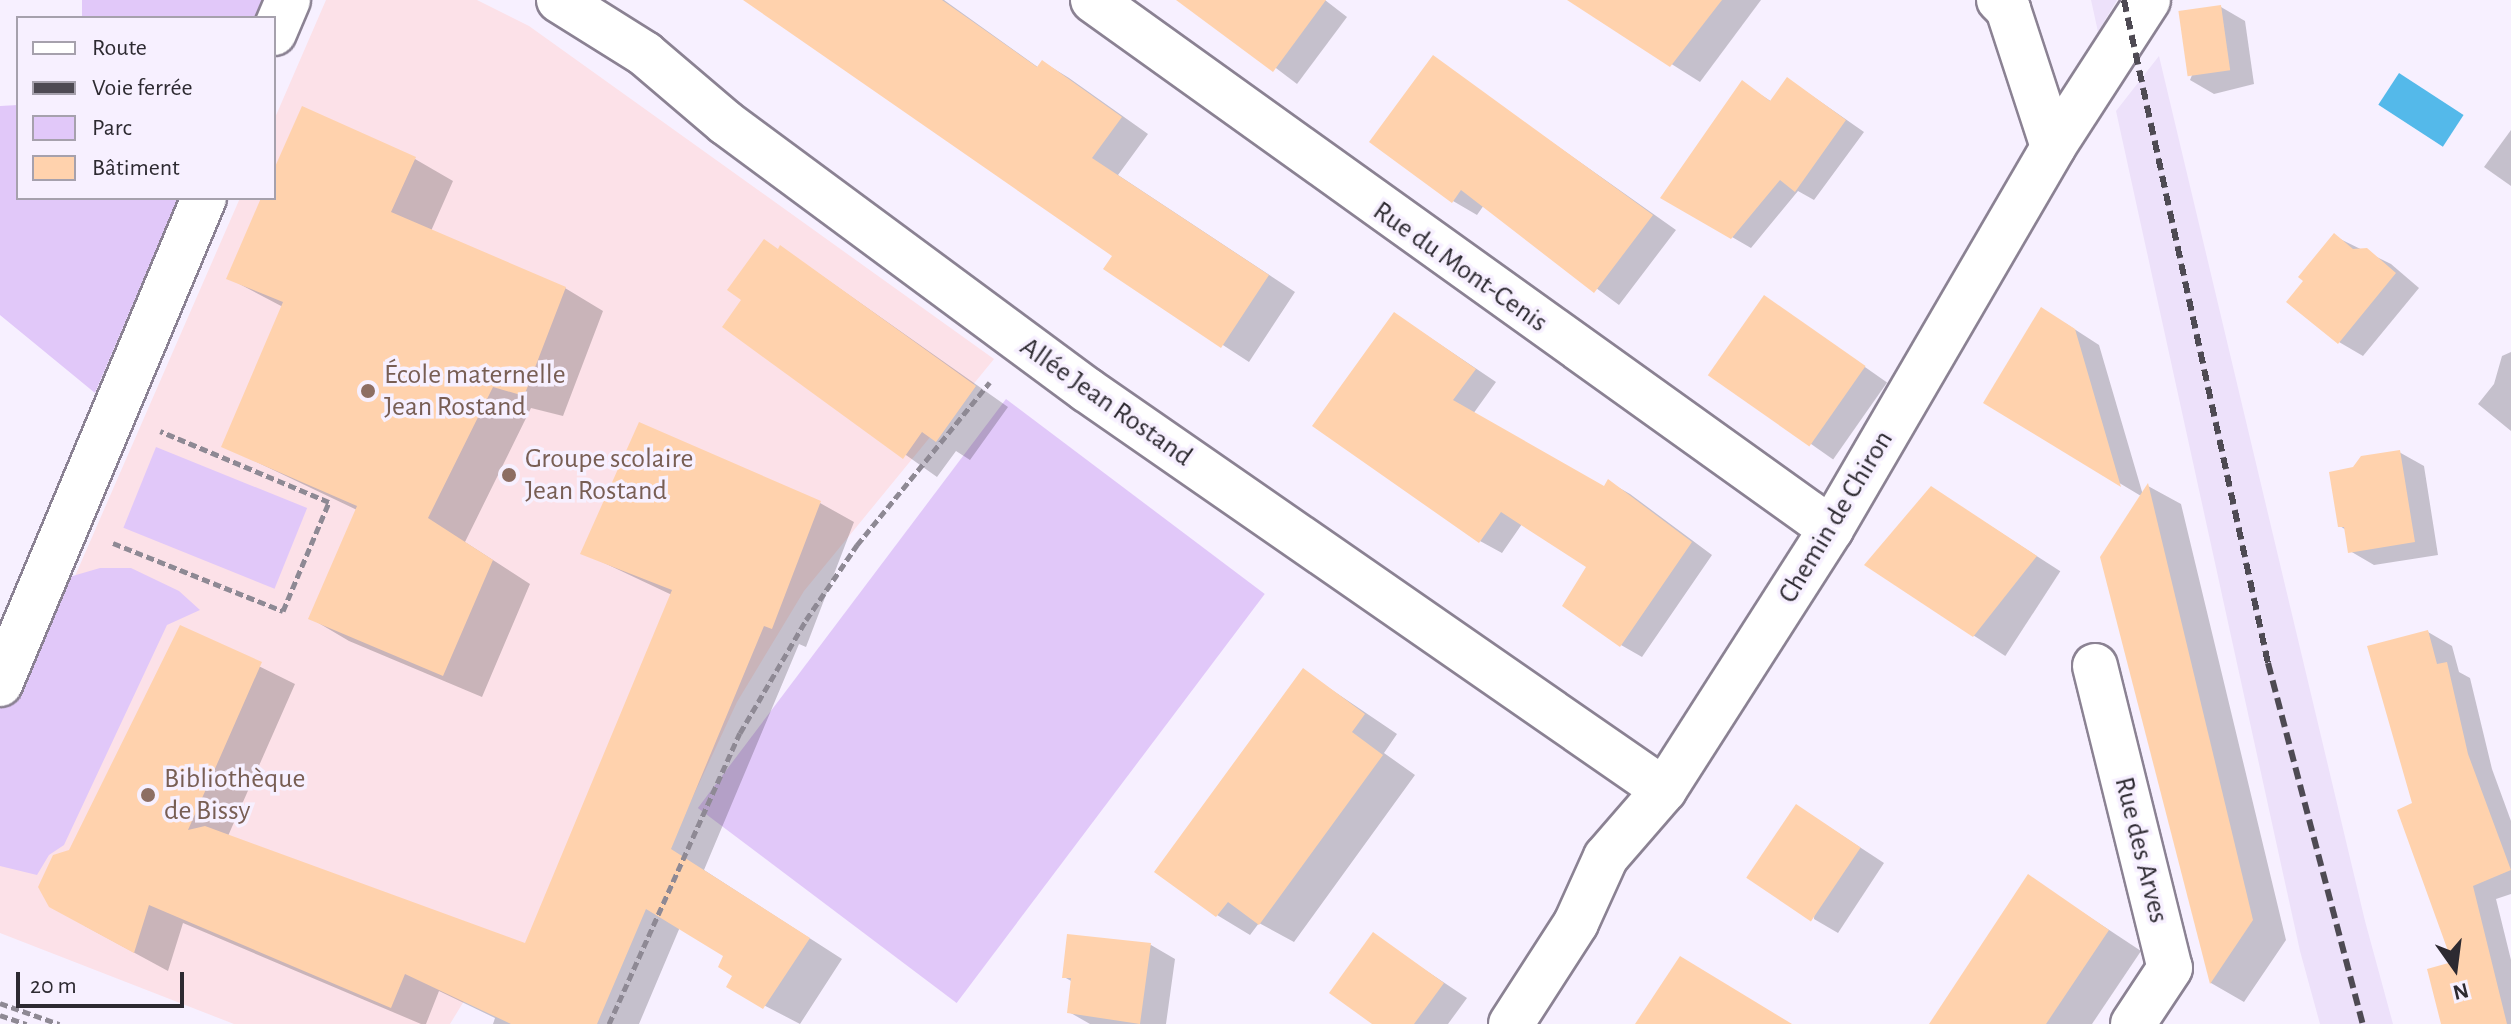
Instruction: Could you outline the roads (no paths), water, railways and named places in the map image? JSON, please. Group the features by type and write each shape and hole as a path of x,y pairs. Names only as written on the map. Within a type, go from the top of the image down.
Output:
{"street":[{"path":"276,28 288,0"},
{"name":"Allée Jean Rostand","path":"559,0 645,54 726,123 1020,342 1664,790"},
{"name":"Rue du Mont-Cenis","path":"1093,0 1831,529"},
{"name":"Chemin de Chiron","path":"1511,1024 1576,923 1606,857 1664,790 1831,529 2053,147 2148,0"},
{"path":"2005,3 2053,147"},
{"path":"0,684 203,200"},
{"name":"Rue des Arves","path":"2095,666 2170,968 2133,1024"}],"water":[{"path":"2399,73 2464,115 2443,147 2378,105"}],"railway":[{"path":"2124,0 2268,663 2363,1024"}],"place":[{"name":"École maternelle Jean Rostand","path":"368,391"},
{"name":"Groupe scolaire Jean Rostand","path":"509,475"},
{"name":"Bibliothèque de Bissy","path":"148,795"}]}
